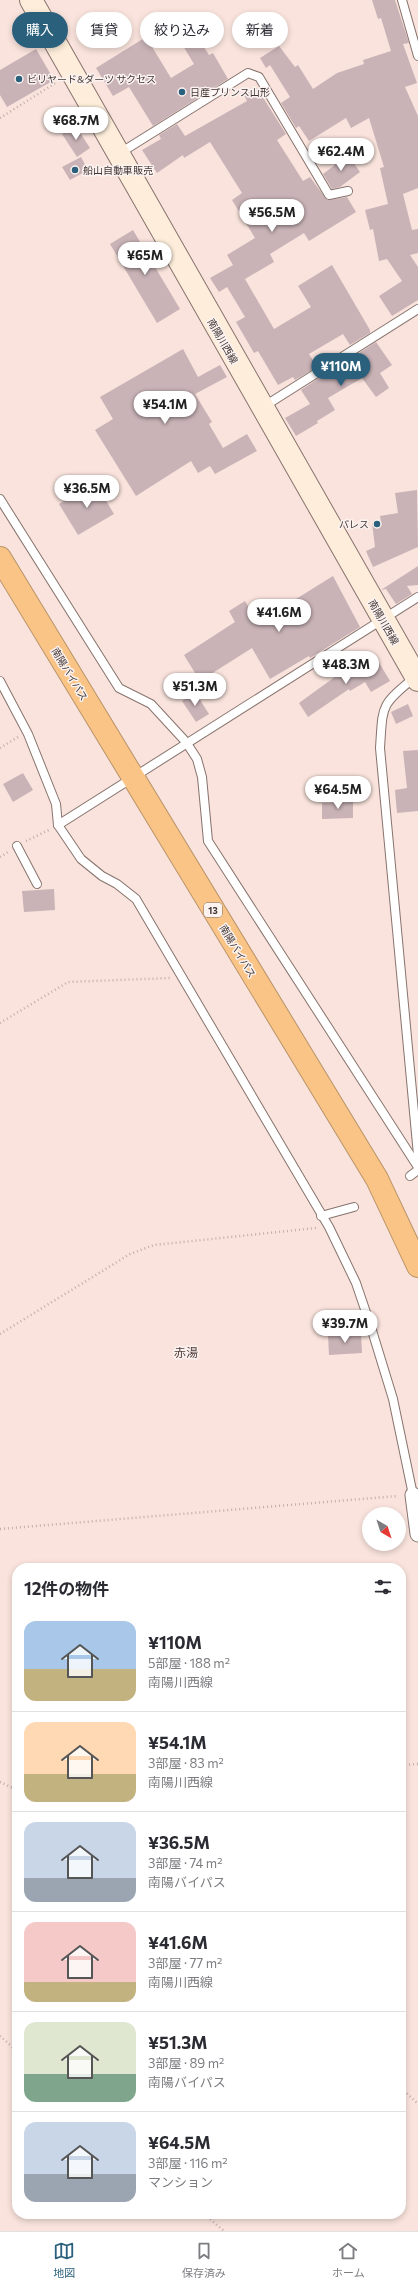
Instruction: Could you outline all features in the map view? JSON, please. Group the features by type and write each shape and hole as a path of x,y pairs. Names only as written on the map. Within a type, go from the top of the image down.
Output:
{"highway":[{"name":"南陽バイパス","path":"0,558 378,1179 418,1266"}],"main road":[{"name":"南陽川西線","path":"31,0 382,619 417,678"}],"street":[{"path":"413,1495 418,1534"}],"lane":[{"path":"402,0 418,56"},
{"path":"118,154 248,73 259,77 329,195 348,191"},
{"path":"262,408 418,310"},
{"path":"0,499 119,688 151,704 186,742 196,759 202,777 208,841 418,1169 410,1176"},
{"path":"58,825 186,742 418,597"},
{"path":"417,678 393,695 383,709 380,748 418,1155"},
{"path":"0,681 27,732 56,804 58,825 81,859 102,876 117,884 136,899 180,977 321,1216 329,1227 356,1283 370,1324 393,1399 413,1495"},
{"path":"17,846 37,884"},
{"path":"321,1216 354,1207"}],"path":[{"path":"0,118 72,73"},
{"path":"0,748 27,732"},
{"path":"0,1023 68,982 180,977"},
{"path":"0,1334 130,1254 154,1245 329,1227"},
{"path":"0,1529 413,1495"},
{"path":"406,1765 418,1764"},
{"path":"0,1782 12,1788"},
{"path":"0,2036 12,2047"},
{"path":"406,2093 418,2104"},
{"path":"210,2219 224,2231"}],"building":[{"path":"372,0 395,0 409,43 403,44 417,83 405,87 418,116 418,188 403,194 412,230 418,229 418,253 410,255 418,267 418,300 392,316 379,296 402,281 387,259 379,261 373,229 370,230 365,210 388,204 380,168 384,167 369,118 351,128 346,118 309,141 299,126 296,128 281,103 290,97 270,65 266,68 260,58 276,48 281,48 295,67 298,65 313,89 337,73 364,64 363,60 391,51 381,18 378,19"},
{"path":"140,41 140,48 153,48 171,78 194,64 184,48 205,48 209,55 213,53 228,79 153,126 129,87 113,96 96,68 128,48 132,48 132,46"},
{"path":"36,49 54,80 7,107 0,95 0,70"},
{"path":"257,88 286,134 277,140 303,181 310,177 327,200 347,197 356,212 309,241 304,233 270,254 274,262 245,279 274,329 311,307 298,286 332,265 370,330 370,333 350,345 343,334 309,354 317,367 295,380 293,377 278,385 258,351 254,353 236,322 245,317 227,287 219,292 210,278 233,265 227,255 255,238 232,200 242,193 210,142 184,158 183,155 157,173 142,150 161,139 159,135 177,124 185,136 247,101 244,95"},
{"path":"75,125 90,148 77,157 62,134"},
{"path":"344,154 349,161 351,159 360,172 340,187 332,189 323,174 335,165 333,162"},
{"path":"81,157 88,170 70,180 62,167"},
{"path":"133,230 180,309 157,323 110,244"},
{"path":"376,342 392,365 380,373 389,388 376,397 362,378 328,398 335,410 317,421 318,423 296,436 285,418 310,404 301,390 322,376 324,379 358,358 356,355"},
{"path":"183,349 198,377 220,365 227,377 195,394 212,422 209,424 223,448 247,434 257,451 215,474 210,466 198,473 191,461 136,496 95,430 113,419 100,397"},
{"path":"95,482 114,514 78,535 59,504"},
{"path":"417,490 418,547 373,567 366,551 375,547 372,523 381,522 380,516 398,513 395,493"},
{"path":"418,566 418,585 407,586 412,594 396,604 386,589 381,590"},
{"path":"333,576 360,627 310,658 309,656 270,679 252,648 200,681 184,655 235,622 229,611 245,601 255,618 264,613 267,617"},
{"path":"375,656 390,681 371,692 365,682 350,691 349,689 308,717 299,703 350,666 352,670"},
{"path":"195,692 209,714 196,722 182,701"},
{"path":"408,704 413,716 396,724 391,712"},
{"path":"418,750 418,811 397,813 395,790 407,788 403,751"},
{"path":"23,773 33,790 13,802 3,784"},
{"path":"353,802 353,818 322,819 322,803"},
{"path":"54,889 55,910 24,912 22,891"},
{"path":"361,1333 362,1353 329,1355 328,1335"}],"place":[{"name":"ビリヤード&ダーツ サクセス","path":"19,79"},
{"name":"日産プリンス山形","path":"182,92"},
{"name":"船山自動車販売","path":"75,170"},
{"name":"パレス","path":"377,524"}],"district":[{"name":"赤湯","path":"186,1352"}]}
